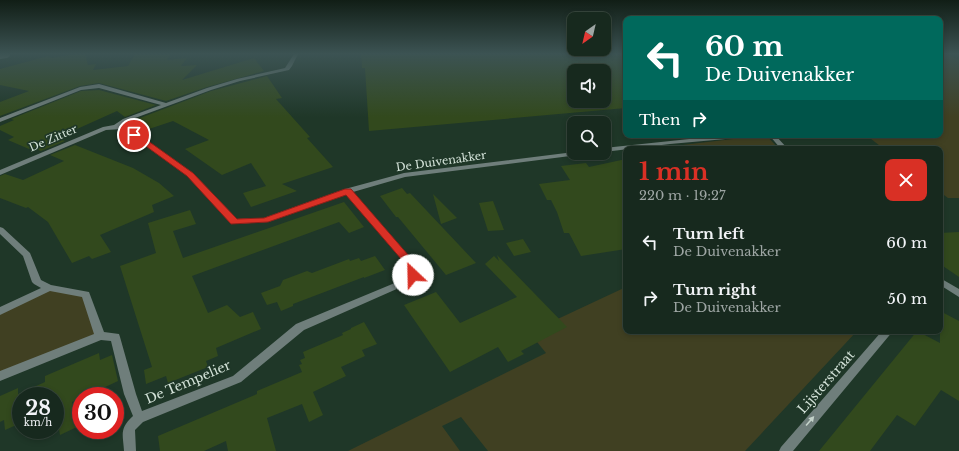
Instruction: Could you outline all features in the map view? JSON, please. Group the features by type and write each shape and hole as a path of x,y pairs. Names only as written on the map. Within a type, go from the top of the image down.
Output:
{"street":[{"path":"116,127 125,120 164,104 239,80 261,75"},
{"path":"0,120 80,89 92,86 99,86 164,104"},
{"name":"De Zitter","path":"0,173 104,128 116,127"},
{"name":"De Duivenakker","path":"116,127 123,127 190,174 235,222 265,220 348,191 404,175 567,154"},
{"path":"637,146 715,138"},
{"path":"775,138 782,146"},
{"path":"611,149 623,148"},
{"name":"De Tempelier","path":"130,451 130,428 139,418 237,379 300,327 399,285 413,275 413,267 348,191"},
{"path":"0,230 27,255 37,282 49,288 86,294 100,336"},
{"path":"943,283 959,294"},
{"path":"0,311 49,288"},
{"name":"Lijsterstraat","path":"785,451 885,334"},
{"path":"0,376 100,336 115,337 130,394 139,418"}],"shaded area":[{"path":"943,75 959,75 959,198 948,198 943,194 943,146 880,146 870,138 943,138"},
{"path":"741,138 769,138 776,146 674,146"},
{"path":"49,288 86,294 100,336 0,376 0,311"},
{"path":"623,288 623,334 854,334 745,451 488,451 461,417 442,426 460,451 348,451 546,353 533,337 532,331"}],"building":[{"path":"0,75 187,75 182,80 198,75 250,75 207,87 166,101 99,83 80,86 0,116 0,102 29,91 0,85"},
{"path":"365,75 567,75 567,108 611,108 611,75 623,75 623,108 369,131"},
{"path":"267,76 282,98 276,99 310,137 307,138 333,167 282,184 297,191 251,207 243,193 266,186 251,163 222,175 185,149 209,140 173,121 146,130 132,121 211,91"},
{"path":"99,90 156,105 125,117 117,111 57,138 65,141 41,151 33,148 29,149 8,140 14,137 0,130 0,126 14,120 11,119 81,91"},
{"path":"75,145 133,168 159,183 174,196 152,205 154,212 100,235 111,252 92,259 89,256 72,263 48,222 28,207 26,208 0,198 0,176 5,174 23,180 64,161 50,155"},
{"path":"623,160 623,249 581,256 569,233 564,233 551,200 547,200 539,184 570,180 561,166 586,163 589,167"},
{"path":"402,188 407,194 410,193 476,263 446,275 380,196"},
{"path":"433,194 457,218 441,224"},
{"path":"493,201 504,230 488,231 479,203"},
{"path":"344,202 364,227 349,233 339,222 192,276 208,313 227,305 240,317 253,312 261,329 216,348 218,356 206,361 208,367 168,383 166,376 146,384 144,370 152,367 120,266 156,253 148,223 190,210 196,224 173,231 183,258"},
{"path":"959,232 959,277 943,266 943,233"},
{"path":"523,239 531,252 514,256 506,243"},
{"path":"497,255 567,327 521,351 524,354 508,362 498,347 450,372 404,305 436,292 460,323 517,297 485,264 494,256 499,261"},
{"path":"375,256 385,270 293,304 293,306 281,311 277,302 267,305 261,293 280,286 283,280 307,271 312,273 349,259 350,261 359,258 361,261"},
{"path":"943,313 959,321 959,401 941,390 915,426 897,415 870,451 819,451 915,334 923,334 940,343 940,334 943,334"},
{"path":"364,322 377,344 362,350 365,356 341,367 346,376 313,392 323,415 309,422 302,404 267,418 276,451 228,451 226,441 204,451 160,451 158,436 257,394 257,391 302,372 299,365 302,364 300,360 305,358 303,352 343,335 342,333"},
{"path":"99,353 100,360 112,355 118,381 105,387 72,387 72,429 64,433 64,387 34,387 45,382 45,376"},
{"path":"12,391 12,427 5,430 4,420 0,422 0,396"}],"route":[{"path":"134,135 190,174 235,222 265,220 348,191 413,267 413,275"}]}
